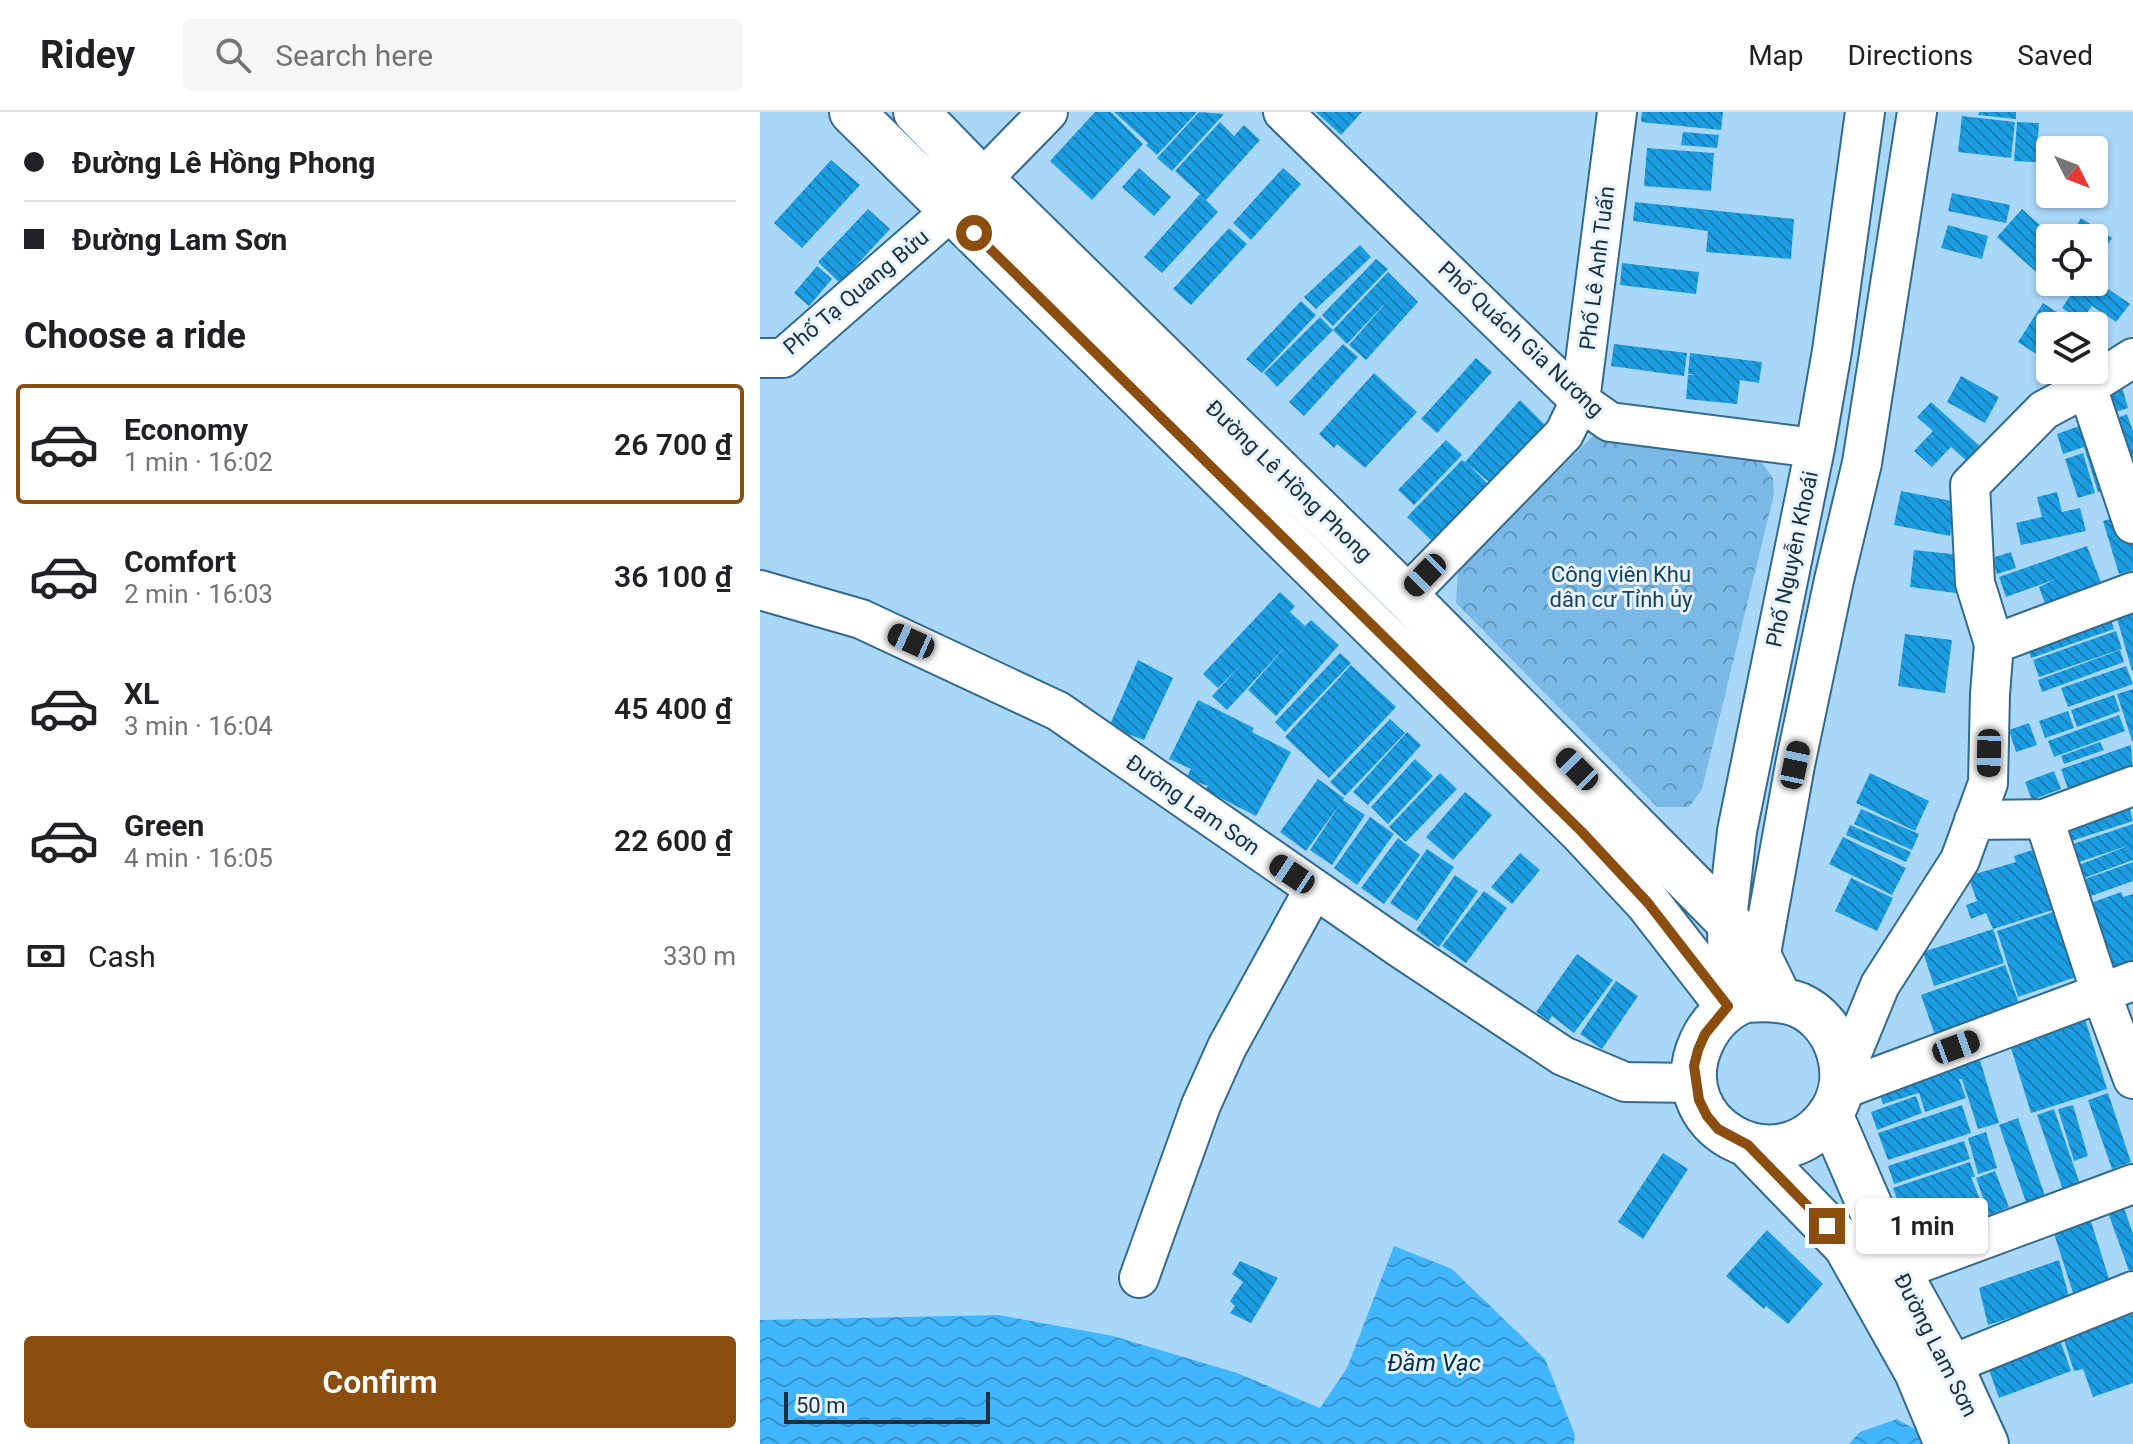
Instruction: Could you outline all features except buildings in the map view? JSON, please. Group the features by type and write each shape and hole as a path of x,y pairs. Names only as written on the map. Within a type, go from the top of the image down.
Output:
{"main road":[{"name":"Đường Lê Hồng Phong","path":"852,112 1582,832 1648,903 1728,1006"},
{"name":"Đường Lê Hồng Phong","path":"916,112 1406,596 1727,920 1760,959 1780,1000"},
{"path":"1745,1000 1780,1000 1800,1006 1818,1017 1832,1034 1840,1053 1838,1093 1811,1134 1785,1146 1767,1148 1732,1139 1712,1122 1699,1100 1694,1083 1694,1066 1705,1034 1728,1006 1745,1000"},
{"name":"Đường Lam Sơn","path":"1838,1093 1898,1271 1950,1365 1986,1444"},
{"name":"Đường Lam Sơn","path":"1748,1145 1846,1246 1917,1372 1947,1444"}],"street":[{"name":"Phố Tạ Quang Bửu","path":"761,357 783,358 951,211 1048,112"},
{"name":"Phố Quách Gia Nương","path":"1283,112 1580,401 1610,422 1815,448"},
{"name":"Phố Lê Anh Tuấn","path":"1406,596 1564,434 1580,401 1617,112"},
{"name":"Phố Nguyễn Khoái","path":"1728,1006 1727,920 1737,831 1815,448 1832,351 1865,112"},
{"name":"Phố Nguyễn Khoái","path":"1760,959 1795,765 1862,463 1917,112"},
{"path":"1838,1093 1880,985 1960,860 1988,783 1994,644 1975,583 1970,485 2044,410 2133,358"},
{"path":"2087,387 2133,524"},
{"name":"Đường Lam Sơn","path":"760,590 861,619 1058,711 1314,889 1563,1056 1625,1082 1694,1083"},
{"path":"1994,644 2133,592"},
{"path":"1974,820 2044,819 2133,786"},
{"path":"2044,819 2117,987 2133,1079"},
{"path":"1139,1278 1201,1105 1227,1047 1314,889"},
{"path":"1838,1093 2117,987"},
{"path":"1898,1271 2133,1184"},
{"path":"1950,1365 2133,1291"}],"green space":[{"name":"Công viên Khu dân cư Tỉnh ủy","path":"1595,434 1754,452 1773,478 1774,494 1702,789 1689,807 1657,807 1456,603 1458,569"}],"water":[{"name":"Đầm Vạc","path":"1394,1246 1452,1269 1545,1359 1575,1435 1574,1444 760,1444 760,1320 999,1315 1113,1336 1237,1373 1320,1408 1347,1368"},
{"path":"1897,1419 1920,1432 1928,1444 1849,1444 1860,1432"}],"route":[{"path":"974,233 1582,832 1648,903 1728,1006 1705,1034 1694,1066 1694,1083 1707,1116 1732,1139 1748,1145 1827,1226"}]}
